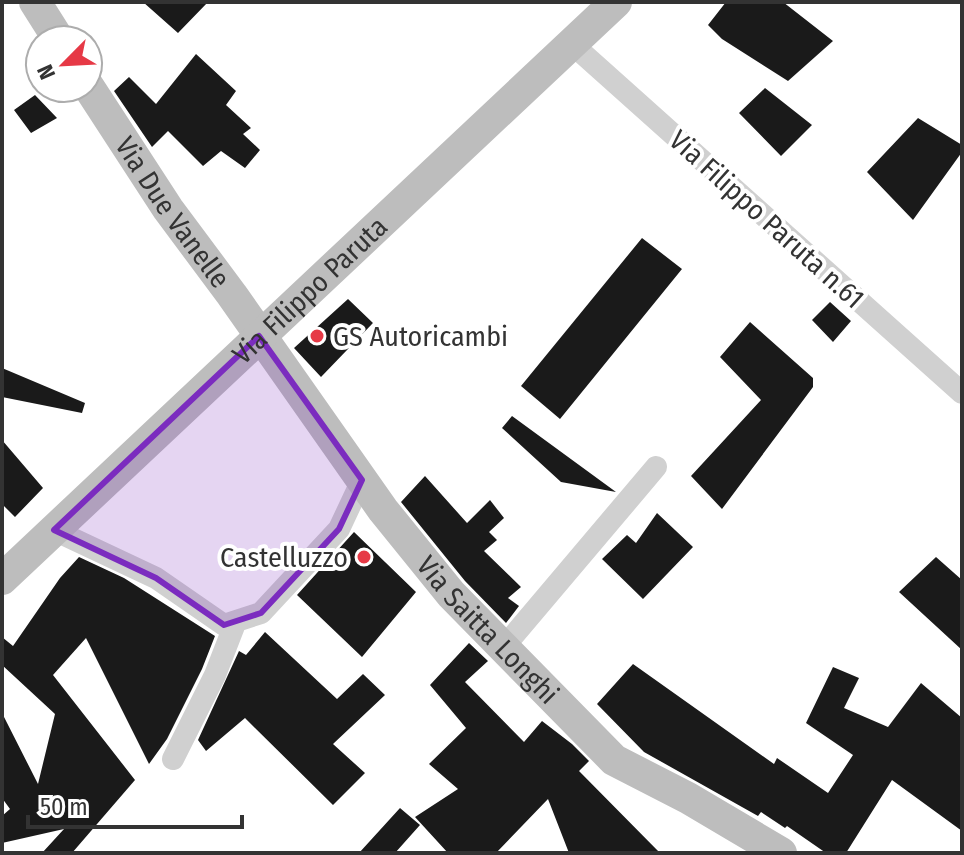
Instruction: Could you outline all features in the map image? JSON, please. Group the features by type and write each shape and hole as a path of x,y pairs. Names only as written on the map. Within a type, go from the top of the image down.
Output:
{"street":[{"path":"35,2 49,24"},
{"name":"Via Filippo Paruta","path":"2,579 616,2"},
{"name":"Via Filippo Paruta n.61","path":"572,44 962,393"},
{"name":"Via Due Vanelle","path":"100,104 168,209 259,336"},
{"name":"Via Saitta Longhi","path":"259,336 383,510 451,594 614,760 688,798 781,853"},
{"path":"503,648 656,467"},
{"path":"54,530 156,578 224,625 261,613 339,529 362,480"},
{"path":"173,759 215,675 236,621"}],"highlighted area":[{"path":"259,336 362,480 339,529 261,613 224,625 156,578 54,530"}],"building":[{"path":"143,2 208,2 178,33"},
{"path":"726,2 783,2 833,41 788,81 722,39 708,25"},
{"path":"196,54 236,91 226,105 251,128 243,134 260,150 245,168 221,151 203,166 168,131 152,147 114,91 129,77 156,104"},
{"path":"765,88 812,125 781,156 739,113"},
{"path":"24,103 44,104 57,118 31,133 14,110"},
{"path":"918,118 962,145 962,152 913,220 867,172"},
{"path":"642,238 682,269 560,419 521,386"},
{"path":"348,299 373,323 321,377 294,348"},
{"path":"830,302 851,321 833,342 812,320"},
{"path":"750,322 813,378 813,387 722,509 691,476 761,400 720,357"},
{"path":"2,368 85,403 82,413 2,397"},
{"path":"512,416 616,492 561,482 502,428"},
{"path":"2,440 43,488 15,517 2,504"},
{"path":"425,476 467,523 490,500 504,518 489,532 497,540 484,551 521,587 508,598 519,606 506,623 465,581 401,502"},
{"path":"657,513 693,547 643,599 602,559 627,535 636,543"},
{"path":"354,532 416,592 362,657 297,595"},
{"path":"79,557 124,578 215,636 167,739 149,764 86,638 53,675 135,780 72,853 42,853 64,829 2,843 2,816 10,809 2,798 2,713 38,784 55,714 2,665 2,637 13,646 60,578"},
{"path":"936,557 962,580 962,650 899,592"},
{"path":"265,632 337,699 363,674 385,695 333,744 365,773 333,805 245,718 206,751 198,740 239,651 246,655"},
{"path":"469,643 488,661 465,682 524,742 542,721 572,744 589,761 579,771 660,853 569,853 548,799 496,853 448,853 415,817 458,789 429,764 466,728 430,685"},
{"path":"633,664 774,764 777,758 828,793 853,755 806,723 833,667 859,678 844,708 888,727 921,683 962,718 962,831 892,780 846,853 826,853 787,826 785,828 761,812 758,816 644,752 597,704"},
{"path":"400,808 420,825 395,853 359,853"}],"place":[{"name":"GS Autoricambi","path":"317,336"},
{"name":"Castelluzzo","path":"364,557"}]}
